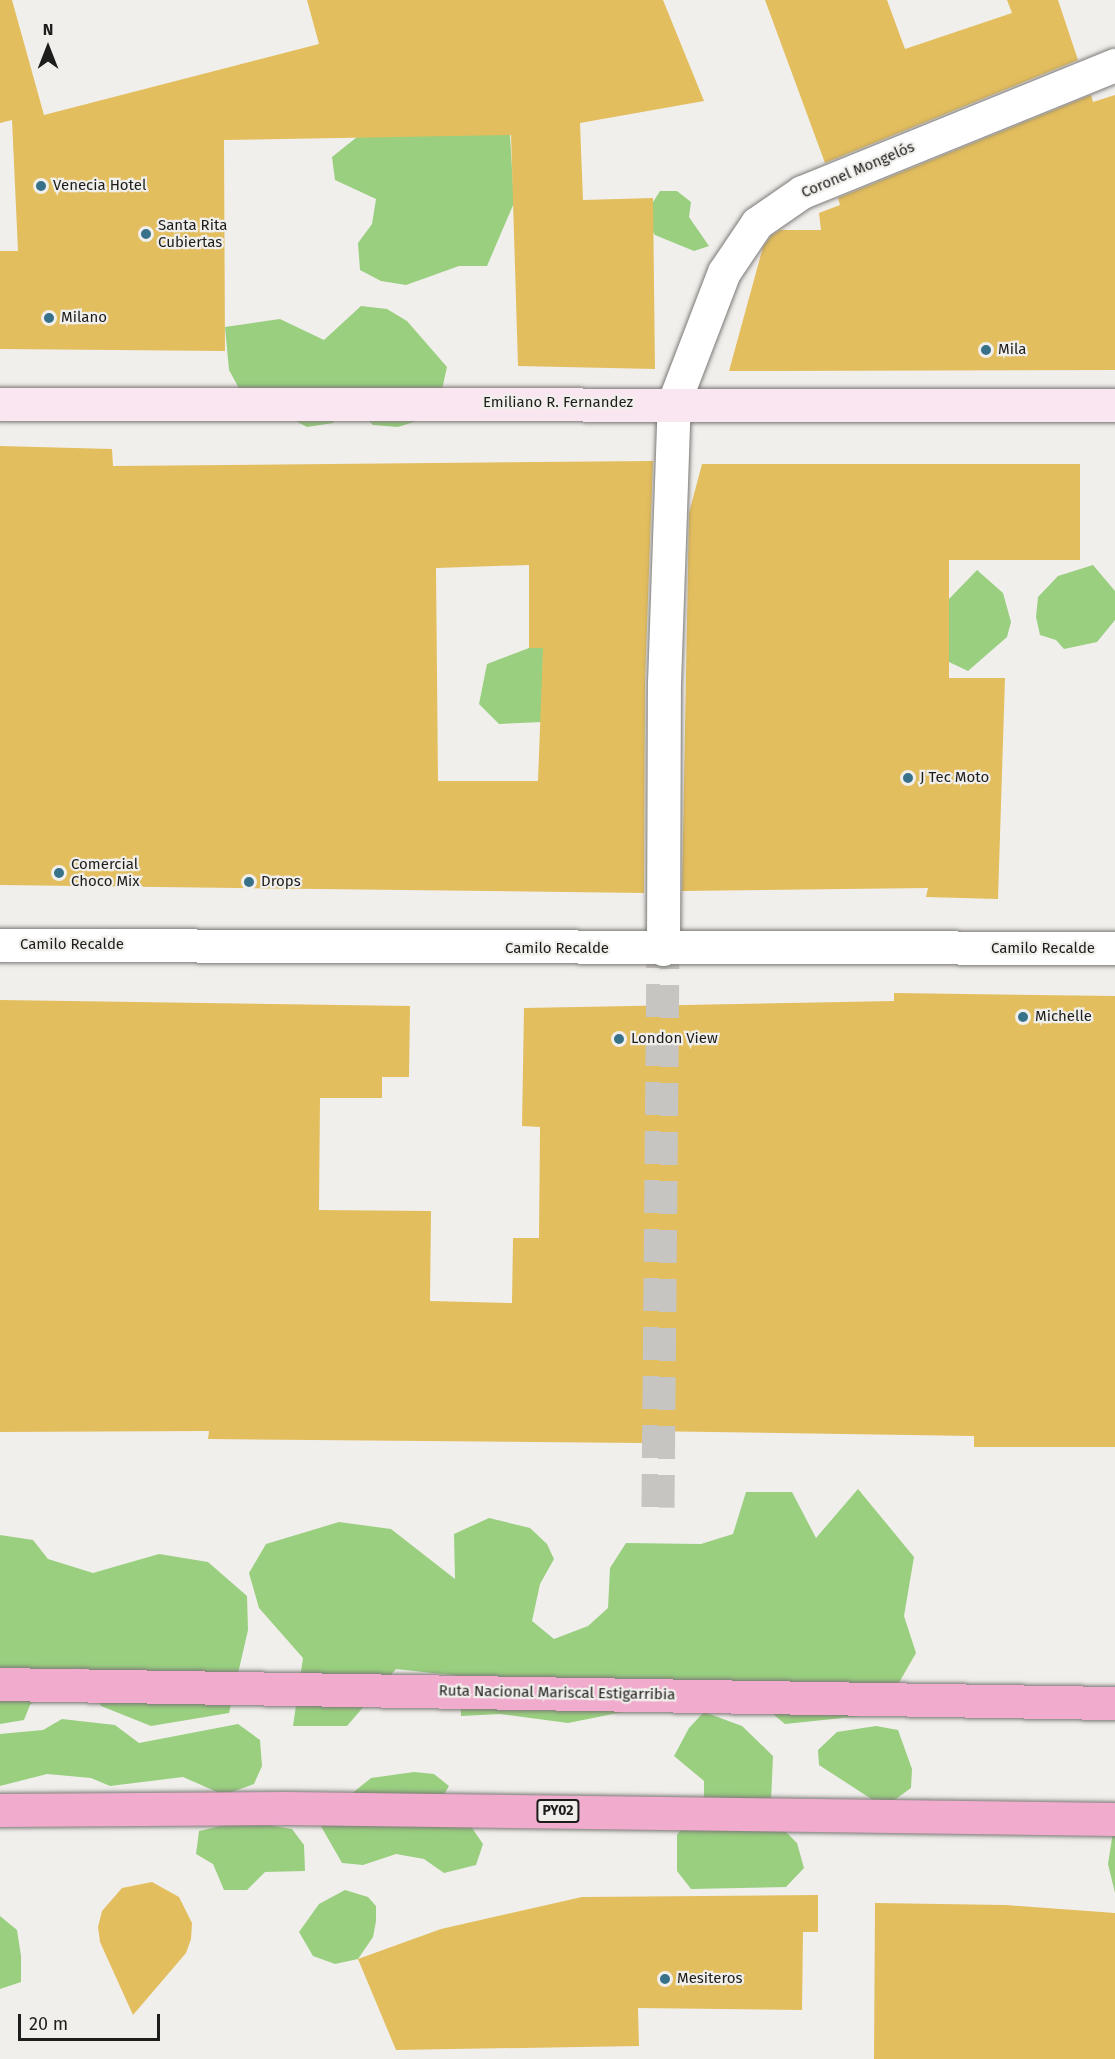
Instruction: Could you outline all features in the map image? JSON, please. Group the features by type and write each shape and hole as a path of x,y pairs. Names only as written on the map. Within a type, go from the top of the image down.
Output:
{"highway":[{"name":"Ruta Nacional Mariscal Estigarribia","path":"0,1684 1115,1702"},
{"name":"PY02","path":"0,1810 285,1808 1115,1819"}],"street":[{"name":"Coronel Mongelós","path":"663,949 664,683 674,402 724,272 757,223 802,192 1115,65"},
{"name":"Emiliano R. Fernandez","path":"0,404 674,402 1115,405"},
{"name":"Camilo Recalde","path":"0,945 663,949 1115,948"}],"green space":[{"path":"441,122 510,135 514,203 487,266 459,266 406,285 381,281 360,270 358,243 372,224 376,199 335,180 332,157 357,137"},
{"path":"660,191 677,191 691,202 689,217 709,246 694,251 655,235 643,218"},
{"path":"361,306 387,309 407,321 447,367 439,403 423,419 398,427 373,425 352,403 333,423 307,427 241,392 229,370 225,327 280,319 324,340"},
{"path":"1093,565 1115,591 1115,620 1097,642 1064,649 1056,640 1040,635 1036,617 1038,597 1058,576"},
{"path":"977,570 1003,593 1011,622 1007,637 968,671 949,662 949,599"},
{"path":"529,648 543,648 542,722 499,724 479,704 487,664"},
{"path":"858,1489 914,1557 904,1616 916,1653 881,1714 785,1724 733,1681 628,1711 568,1723 500,1714 461,1716 460,1676 396,1669 347,1726 293,1726 303,1658 259,1608 249,1573 266,1544 339,1522 391,1529 455,1579 454,1534 489,1518 530,1528 547,1544 554,1559 540,1584 532,1621 554,1639 588,1626 608,1608 610,1568 626,1543 701,1544 733,1534 746,1492 792,1492 816,1538"},
{"path":"0,1535 33,1540 48,1559 93,1573 159,1554 208,1562 247,1596 248,1630 229,1713 151,1726 101,1706 75,1668 30,1705 24,1720 0,1724"},
{"path":"704,1712 742,1726 773,1756 771,1801 784,1830 797,1843 804,1868 786,1887 691,1889 677,1871 677,1835 704,1796 704,1781 674,1756 689,1728"},
{"path":"62,1719 115,1725 139,1743 238,1724 260,1740 262,1766 254,1784 224,1795 183,1777 110,1786 91,1778 47,1774 0,1786 0,1734 43,1730"},
{"path":"876,1726 898,1730 912,1769 911,1788 893,1801 873,1800 819,1765 818,1750 837,1732"},
{"path":"414,1772 434,1774 449,1786 435,1810 472,1828 483,1844 476,1865 444,1873 424,1859 396,1854 363,1865 342,1863 318,1821 371,1778"},
{"path":"1115,1819 1115,1893 1108,1864"},
{"path":"244,1821 292,1829 304,1845 305,1871 265,1872 247,1890 224,1890 213,1864 196,1854 199,1831"},
{"path":"345,1890 368,1897 376,1906 376,1921 373,1937 358,1959 335,1964 313,1956 299,1932 319,1904"},
{"path":"0,1916 17,1930 21,1956 21,1982 0,1989"}],"building":[{"path":"0,0 12,0 44,115 319,44 307,0 663,0 704,101 580,123 583,200 653,198 655,369 518,366 511,135 224,140 225,351 0,349 0,251 18,251 12,120 0,123"},
{"path":"765,0 887,0 905,49 1012,13 1007,0 1058,0 1078,60 825,163"},
{"path":"1091,95 1093,102 1115,95 1115,370 729,371 763,247 771,236 780,230 821,230 819,213 840,205 838,198"},
{"path":"0,446 112,449 113,466 653,461 645,682 644,893 0,885","holes":["529,565 529,648 543,648 538,781 438,781 436,568"]},
{"path":"702,464 1080,464 1080,560 949,560 949,678 1005,678 998,899 926,897 928,888 682,891 689,513"},
{"path":"894,993 1115,996 1115,1447 974,1447 974,1436 643,1431 643,1443 208,1439 209,1431 0,1432 0,1000 410,1006 409,1077 382,1077 382,1098 320,1098 319,1210 431,1211 430,1301 512,1303 513,1238 539,1238 540,1127 522,1126 524,1008 894,1001"},
{"path":"152,1882 179,1897 192,1923 191,1939 186,1953 133,2015 100,1942 98,1927 102,1911 122,1888"},
{"path":"818,1895 818,1932 803,1932 802,2010 638,2008 639,2046 396,2050 358,1959 441,1929 582,1897"},
{"path":"875,1903 1006,1905 1115,1913 1115,2059 874,2059"}],"tunnel":[{"path":"658,1507 663,949"}],"place":[{"name":"Venecia Hotel","path":"41,186"},
{"name":"Santa Rita Cubiertas","path":"146,234"},
{"name":"Milano","path":"49,318"},
{"name":"Mila","path":"986,350"},
{"name":"J Tec Moto","path":"908,778"},
{"name":"Comercial Choco Mix","path":"59,873"},
{"name":"Drops","path":"249,882"},
{"name":"Michelle","path":"1023,1017"},
{"name":"London View","path":"619,1039"},
{"name":"Mesiteros","path":"665,1979"}]}
